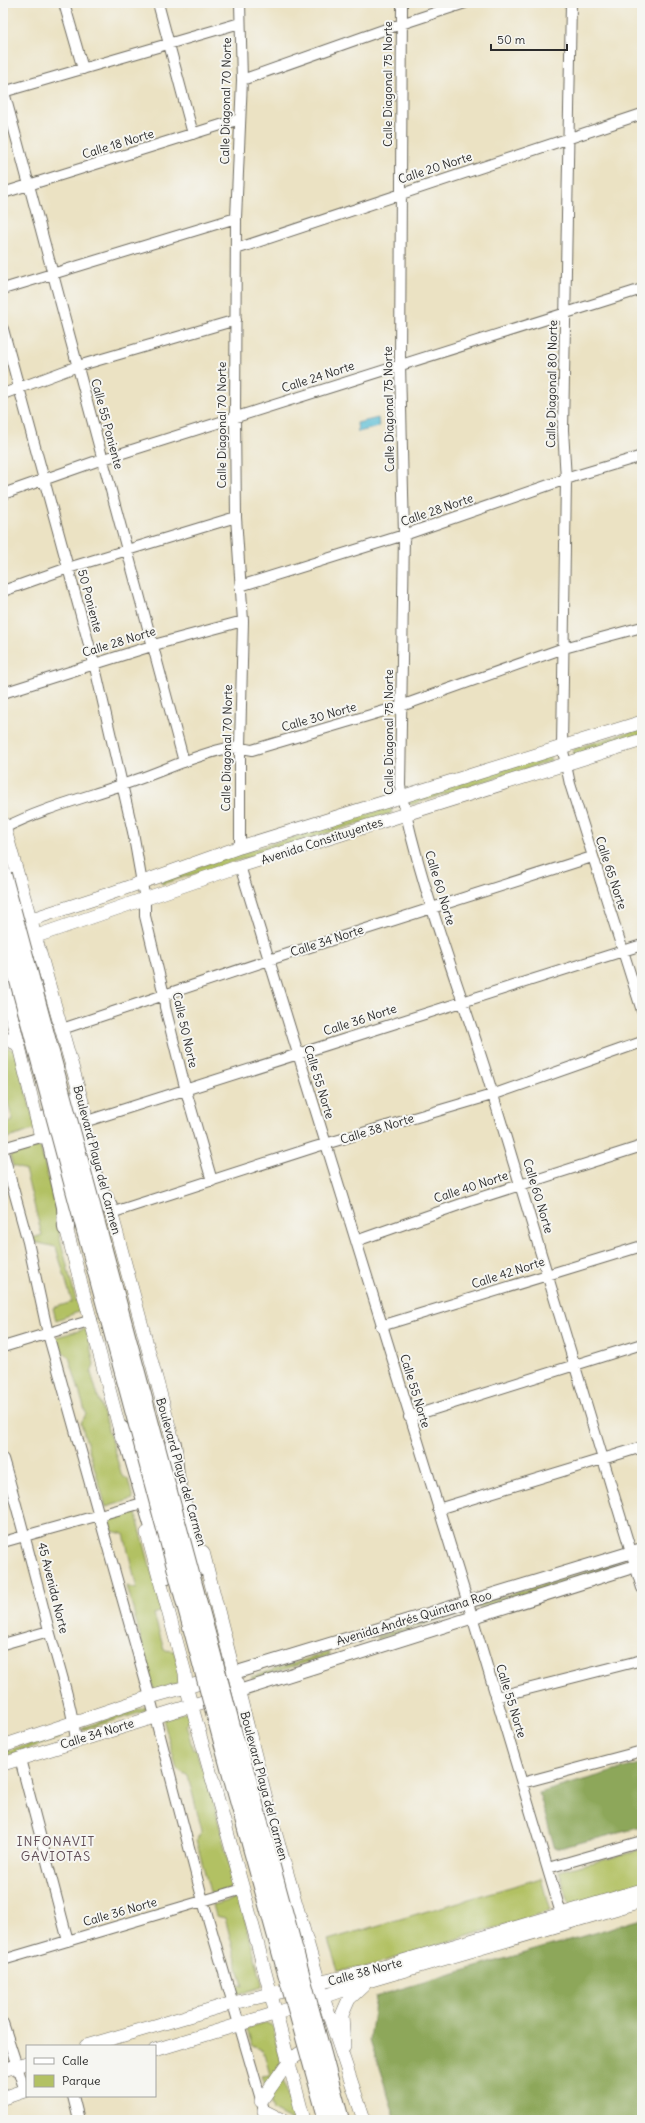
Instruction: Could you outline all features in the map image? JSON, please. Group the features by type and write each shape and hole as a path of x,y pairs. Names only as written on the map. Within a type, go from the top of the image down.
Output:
{"highway":[{"path":"5,880 27,930 97,1187 110,1210"},
{"path":"5,880 234,1734 247,1775 305,2015 327,2120"},
{"path":"3,927 230,1772 305,2015 341,2120"},
{"path":"3,958 45,1118 65,1207 66,1228"},
{"path":"121,1429 130,1449 184,1632 215,1747 230,1772"},
{"path":"173,1444 176,1477 244,1740 247,1775"},
{"path":"305,2015 297,2034 301,2058 317,2120"},
{"path":"305,2015 331,2052 351,2120"}],"main road":[{"name":"Avenida Constituyentes","path":"3,927 31,920 141,883 240,847 642,722"},
{"name":"Avenida Constituyentes","path":"3,946 36,937 240,866 642,740"},
{"name":"Boulevard Playa del Carmen","path":"3,828 36,937 87,1121 173,1444 182,1472 271,1818 322,1997 364,2120"},
{"path":"3,981 41,1137 121,1429 139,1504 185,1673 186,1686 191,1705 272,1994 304,2120"},
{"path":"12,1018 13,1010 18,1003 24,999 37,994 52,997"},
{"path":"3,1037 19,1045"},
{"name":"Avenida Andrés Quintana Roo","path":"186,1686 234,1673"},
{"name":"Calle 34 Norte","path":"3,1746 74,1724 186,1686"},
{"name":"Avenida Andrés Quintana Roo","path":"191,1705 239,1691"},
{"name":"Calle 34 Norte","path":"3,1764 191,1705"},
{"name":"Calle 38 Norte","path":"156,2050 277,2013 368,1981 563,1919 642,1890"},
{"name":"Calle 38 Norte","path":"89,2045 233,2003 319,1984 563,1919 642,1901"},
{"path":"250,1917 258,1925 270,1930 281,1929 293,1919 296,1903"},
{"path":"343,2057 344,2044 342,2015 349,1999 368,1981"},
{"path":"282,2120 264,2111 289,2061 317,2041 332,2041 343,2057"},
{"path":"3,2070 22,2065"},
{"path":"3,2098 26,2091"}],"street":[{"path":"64,3 83,69"},
{"path":"158,3 193,134"},
{"name":"Calle Diagonal 70 Norte","path":"240,3 242,80 236,218 235,418 236,517 243,621 240,747 240,847"},
{"name":"Calle Diagonal 75 Norte","path":"402,3 400,364 404,535 400,786 404,814"},
{"path":"242,80 465,3"},
{"name":"Calle Diagonal 80 Norte","path":"565,764 562,746 566,479 563,430 570,138 571,3"},
{"path":"4,92 240,23"},
{"name":"Calle 55 Poniente","path":"4,92 184,762"},
{"name":"Calle 20 Norte","path":"236,249 642,114"},
{"name":"Calle 18 Norte","path":"3,193 240,119"},
{"path":"3,289 236,218"},
{"name":"Calle 24 Norte","path":"3,494 102,459 642,289"},
{"path":"3,394 78,366 236,320"},
{"name":"50 Poniente","path":"3,329 94,664 122,785 141,883"},
{"name":"Calle 28 Norte","path":"240,586 404,535 566,479 642,456"},
{"path":"3,591 68,568 236,517"},
{"name":"Calle 28 Norte","path":"3,692 152,646 243,621"},
{"name":"Calle 30 Norte","path":"3,828 21,819 227,748 240,747 252,750 401,706 564,648 642,627"},
{"name":"Calle 65 Norte","path":"565,764 592,857 642,1011"},
{"name":"Calle 60 Norte","path":"404,814 431,908 464,1001 492,1095 521,1184 603,1460 637,1551 642,1588"},
{"name":"Calle 34 Norte","path":"62,1029 269,960 592,857"},
{"name":"Calle 55 Norte","path":"240,866 409,1417 472,1616 563,1919"},
{"name":"Calle 50 Norte","path":"141,883 145,900 145,916 164,995 165,1008 186,1091 212,1181"},
{"name":"Calle 36 Norte","path":"87,1121 186,1091 297,1054 642,945"},
{"name":"Calle 38 Norte","path":"110,1210 212,1181 325,1145 492,1095 642,1042"},
{"path":"3,1148 41,1137"},
{"name":"Calle 40 Norte","path":"356,1241 521,1184 642,1146"},
{"path":"3,1152 28,1242 48,1334 150,1697 203,1901 264,2111"},
{"name":"Calle 42 Norte","path":"382,1326 642,1246"},
{"path":"3,1347 92,1320"},
{"path":"409,1417 576,1366 642,1344"},
{"path":"438,1509 642,1447"},
{"name":"45 Avenida Norte","path":"3,1460 26,1535 49,1631 74,1724 76,1740"},
{"path":"3,1542 139,1504"},
{"name":"Avenida Andrés Quintana Roo","path":"234,1673 637,1551"},
{"name":"Avenida Andrés Quintana Roo","path":"239,1691 472,1616 639,1566"},
{"path":"3,1644 49,1631"},
{"path":"496,1697 642,1660"},
{"path":"522,1783 642,1751"},
{"path":"20,1759 68,1941"},
{"path":"548,1868 642,1841"},
{"name":"Calle 36 Norte","path":"3,1960 243,1889"},
{"path":"3,2023 22,2065 26,2091"},
{"path":"73,2097 79,2120"}],"green space":[{"path":"642,728 642,735 576,755 573,753 574,749"},
{"path":"550,755 551,761 410,805 409,799"},
{"path":"391,807 392,813 162,884 161,878"},
{"path":"3,1045 15,1051 36,1129 8,1138 5,1124 13,1121 3,1086"},
{"path":"40,1146 61,1228 59,1234 76,1301 78,1300 81,1311 56,1320 53,1308 72,1302 56,1247 34,1242 33,1238 42,1235 25,1170 13,1166 10,1156"},
{"path":"86,1329 94,1364 91,1373 122,1476 128,1479 133,1499 106,1507 81,1423 86,1414 69,1357 59,1350 56,1337"},
{"path":"135,1510 162,1611 154,1614 164,1650 174,1651 181,1677 179,1683 154,1690 127,1586 137,1589 124,1534 112,1531 108,1520"},
{"path":"621,1562 621,1564 478,1608 477,1604"},
{"path":"459,1611 459,1613 377,1639 376,1637"},
{"path":"329,1652 330,1655 253,1679 251,1677"},
{"path":"146,1707 147,1709 143,1712 82,1730 84,1727"},
{"path":"189,1711 191,1720 186,1724 193,1750 196,1749 201,1767 205,1769 235,1887 213,1894 210,1892 196,1840 202,1831 188,1776 177,1769 163,1719"},
{"path":"59,1735 61,1736 60,1738 3,1757 3,1752"},
{"path":"642,1763 642,1827 555,1849 539,1793"},
{"path":"642,1850 642,1884 570,1906 559,1871"},
{"path":"541,1878 550,1911 362,1968 338,1971 328,1940"},
{"path":"239,1898 262,1987 238,1994 235,1984 243,1986 225,1918 216,1916 213,1905"},
{"path":"642,1919 642,2120 396,2120 370,2040 376,1996"},
{"path":"264,2023 273,2027 282,2063 266,2088 262,2076 270,2075 263,2050 252,2046 247,2028"},
{"path":"283,2076 294,2120 290,2120 273,2111 269,2097"}],"water":[{"path":"378,418 379,427 358,432 357,423"}],"district":[{"name":"INFONAVIT GAVIOTAS","path":"56,1848"}]}
